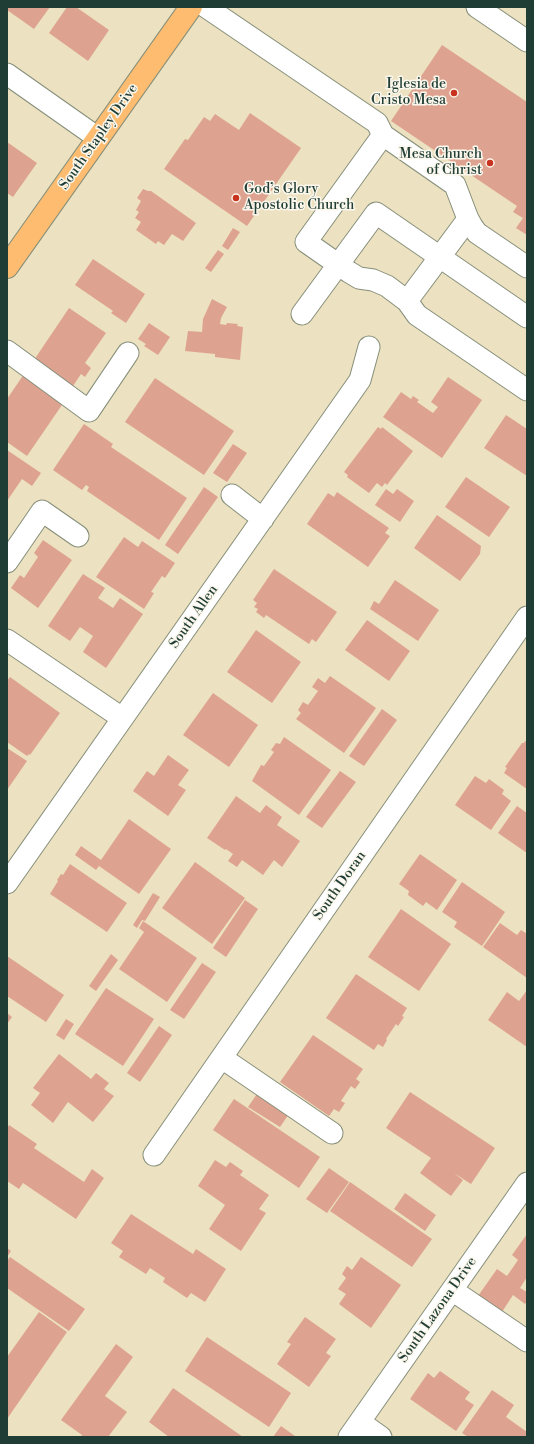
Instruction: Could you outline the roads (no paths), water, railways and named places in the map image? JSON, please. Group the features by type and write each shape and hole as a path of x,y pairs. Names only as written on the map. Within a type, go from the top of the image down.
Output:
{"main road":[{"name":"South Stapley Drive","path":"7,266 191,7"}],"street":[{"path":"206,7 377,123 383,135 455,185 468,219 477,233 527,267"},
{"path":"477,7 527,41"},
{"path":"7,74 98,138"},
{"path":"383,135 306,242 359,278 373,280 387,286 407,301 417,315 527,390"},
{"path":"302,314 376,213 527,316"},
{"path":"407,301 468,219"},
{"name":"South Allen","path":"7,883 360,380 369,347"},
{"path":"7,351 89,411 128,353"},
{"path":"232,495 263,519"},
{"path":"7,562 42,511 78,536"},
{"name":"South Doran","path":"154,1155 527,616"},
{"path":"7,640 122,718"},
{"path":"222,1058 332,1133"},
{"name":"South Lazona Drive","path":"354,1430 527,1183"},
{"path":"452,1290 527,1341"},
{"path":"354,1430 382,1437"}],"place":[{"name":"Iglesia de Cristo Mesa","path":"454,93"},
{"name":"Mesa Church of Christ","path":"490,163"},
{"name":"God’s Glory Apostolic Church","path":"236,198"}]}
